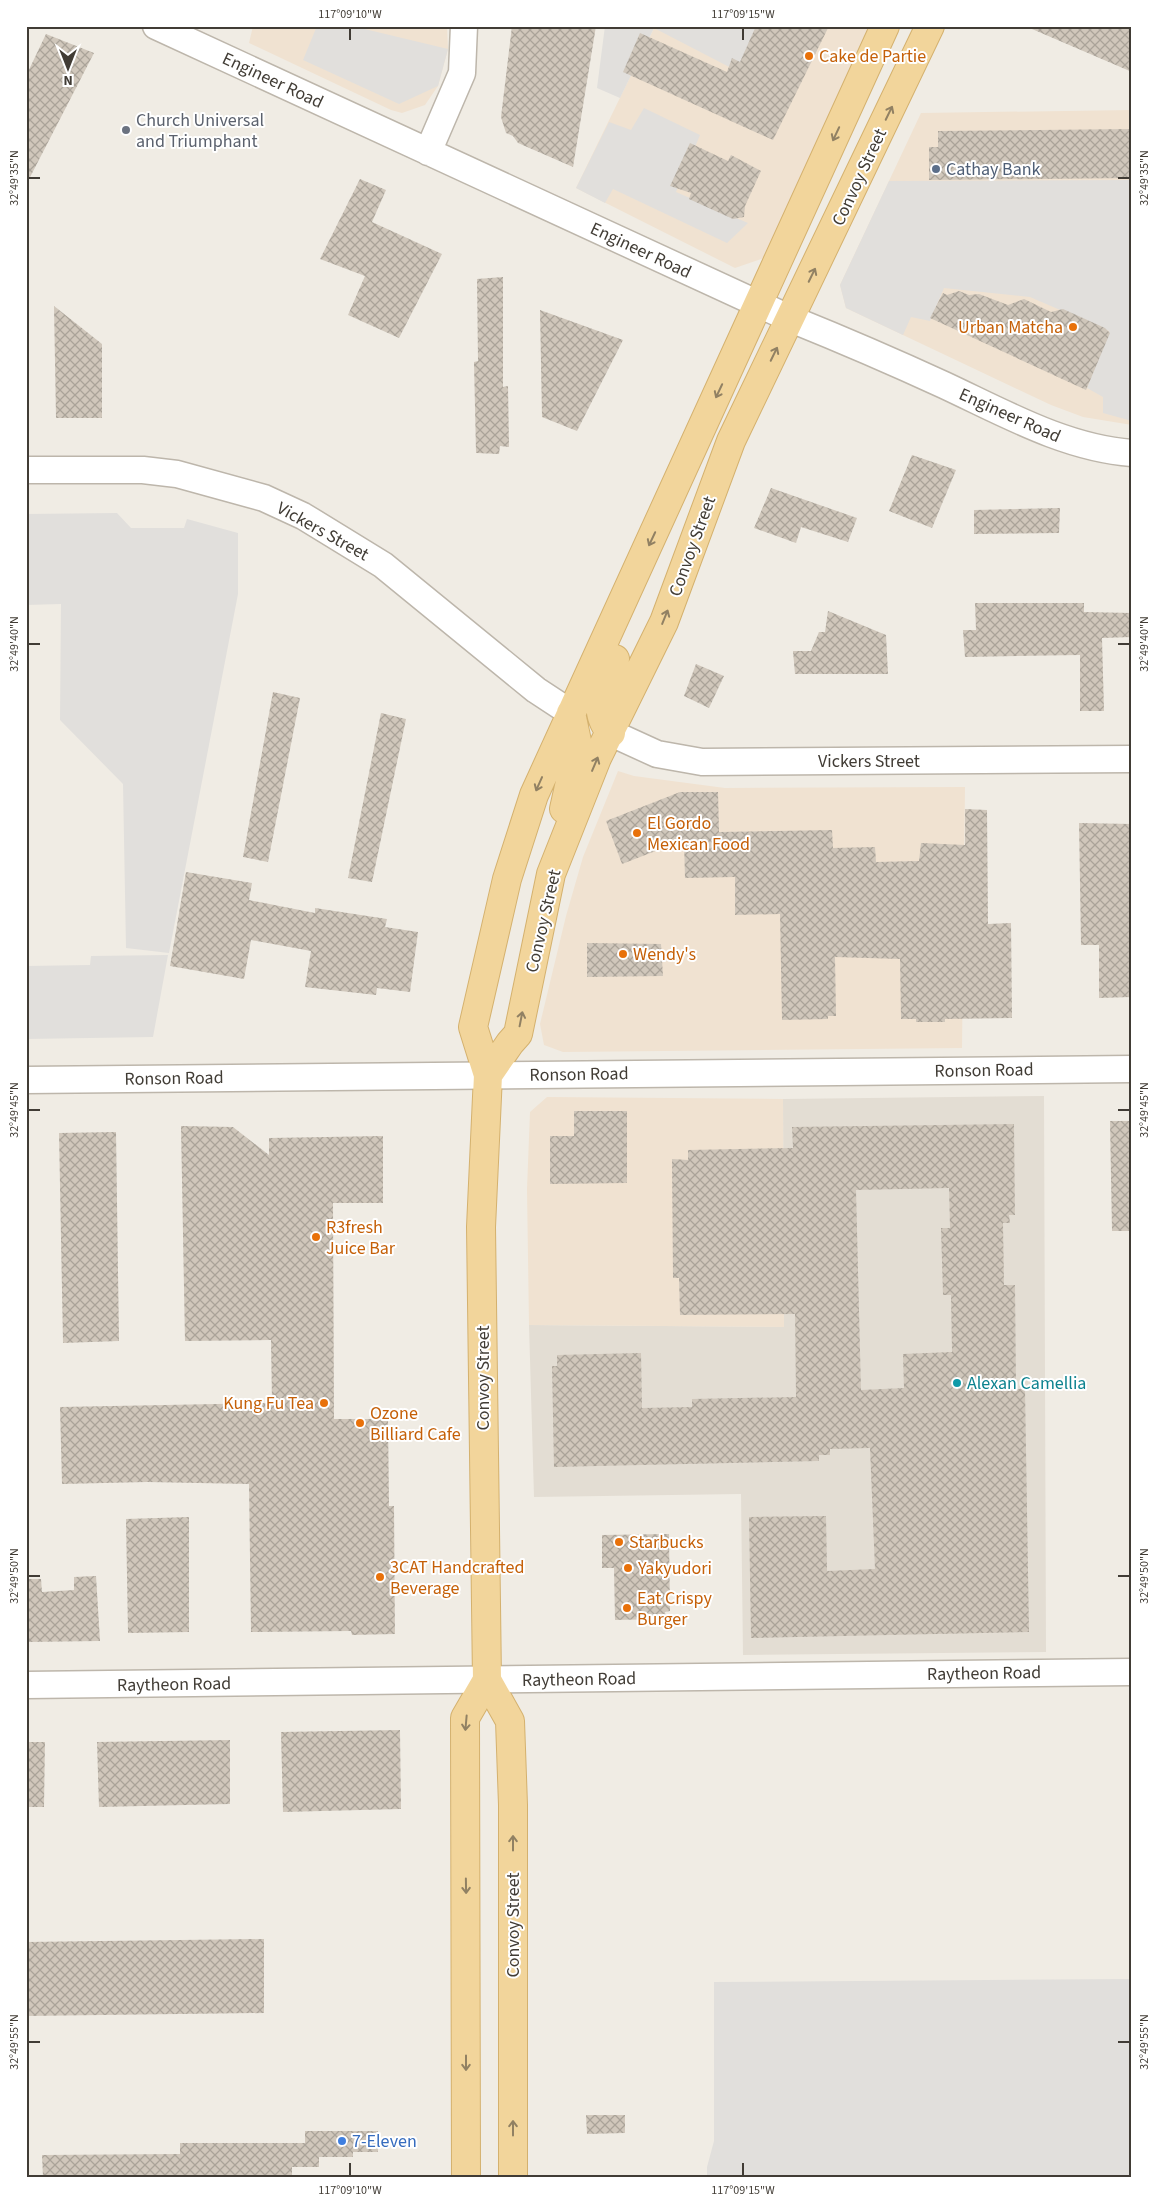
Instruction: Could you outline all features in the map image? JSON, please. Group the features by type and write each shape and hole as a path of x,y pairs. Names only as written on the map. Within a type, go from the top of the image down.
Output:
{"main road":[{"name":"Convoy Street","path":"514,2177 513,1805 510,1721 487,1680 482,1227 488,1075 473,1027 485,971 518,842 534,795 885,26"},
{"name":"Convoy Street","path":"488,1075 518,1034 551,874 597,758 611,733 664,622 731,441 930,26"},
{"path":"611,733 602,722 600,701 606,678 645,596 638,568"},
{"path":"551,874 578,746 571,713"},
{"path":"466,2177 465,1718 487,1680"}],"street":[{"name":"Engineer Road","path":"156,26 757,304 878,354 1053,436 1132,454"},
{"path":"428,152 462,73 464,26"},
{"name":"Vickers Street","path":"26,470 143,470 177,474 272,502 303,516 383,565 536,690 571,713"},
{"name":"Vickers Street","path":"611,733 657,754 702,762 1132,759"},
{"name":"Ronson Road","path":"26,1080 1132,1068"},
{"name":"Raytheon Road","path":"26,1685 1132,1672"}],"shaded area":[{"path":"253,26 447,26 448,49 438,86 425,105 402,113 391,110 249,43"},
{"path":"317,26 352,26 448,49 438,86 399,104 303,60"},
{"path":"605,26 766,26 737,71 654,28 620,98 597,88"},
{"path":"655,26 872,26 767,257 735,268 576,188"},
{"path":"644,108 700,135 676,192 748,223 727,243 613,189 605,203 576,188 609,122 631,130"},
{"path":"1132,110 1132,425 1083,417 1051,405 846,308 840,285 921,113"},
{"path":"1132,180 1132,421 1103,413 1103,397 1087,388 1109,331 1030,297 944,288 930,321 911,317 903,335 846,308 840,285 889,181"},
{"path":"117,513 131,528 184,528 187,519 238,533 238,594 169,953 126,948 123,784 60,720 61,604 26,605 26,514"},
{"path":"618,771 634,776 725,788 965,787 962,1048 563,1052 544,1045 540,1024 566,916 583,857"},
{"path":"168,955 153,1037 26,1039 26,966 90,965 91,956"},
{"name":"Alexan Camellia","path":"1044,1096 1046,1652 743,1655 741,1494 534,1497 529,1325 784,1327 783,1099"},
{"path":"547,1097 783,1099 784,1327 529,1325 527,1189 530,1112"},
{"path":"1132,1979 1132,2177 707,2177 707,2167 714,2141 714,1982"}],"building":[{"path":"512,26 596,26 573,167 518,143 513,136 506,133 501,117"},
{"path":"756,26 829,26 773,140 623,72 640,33 727,72 732,58 740,62"},
{"path":"1025,26 1132,26 1132,72"},
{"path":"46,34 94,53 26,185 26,76"},
{"path":"1132,129 1132,178 929,180 929,147 938,147 938,131"},
{"path":"690,143 728,161 731,155 761,171 745,206 744,217 733,219 689,199 691,193 670,186"},
{"path":"360,179 386,190 372,222 442,254 399,338 348,315 365,276 320,259"},
{"path":"503,277 503,387 508,386 509,447 500,446 499,454 476,453 474,362 478,361 477,279"},
{"path":"959,291 969,295 979,294 1008,305 1024,299 1051,312 1063,309 1105,328 1110,333 1086,390 930,318 943,293 947,295"},
{"path":"54,306 102,344 102,418 56,418"},
{"path":"540,310 623,340 577,431 542,417"},
{"path":"912,455 956,470 932,528 889,511"},
{"path":"771,488 857,518 848,542 801,527 796,543 754,528"},
{"path":"1060,508 1059,533 974,534 974,510"},
{"path":"975,603 1084,603 1084,612 1132,613 1132,637 1102,638 1104,711 1080,711 1080,655 965,657 963,630 976,630"},
{"path":"828,611 886,635 888,674 795,674 793,651 811,651 819,632 825,632"},
{"path":"696,664 724,676 709,708 684,696"},
{"path":"273,692 300,698 268,862 243,857"},
{"path":"381,713 406,719 372,882 348,878"},
{"path":"680,792 718,792 719,832 832,830 833,848 875,847 876,862 919,861 921,843 965,845 965,809 987,810 988,924 1011,923 1012,1018 945,1019 945,1022 916,1022 916,1019 901,1019 900,959 835,957 836,1016 828,1016 828,1019 782,1020 780,914 735,915 735,877 685,878 684,840 622,864 606,821"},
{"path":"1079,823 1132,824 1132,997 1099,998 1099,945 1081,945"},
{"path":"186,872 252,883 249,900 315,913 315,908 387,919 385,927 418,932 410,992 377,988 376,995 305,987 311,951 251,940 244,979 170,966"},
{"path":"587,943 661,944 663,976 587,977"},
{"path":"574,1111 627,1111 627,1183 550,1184 550,1136 574,1136"},
{"path":"1110,1121 1132,1121 1132,1231 1112,1231"},
{"name":"Alexan Camellia","path":"1014,1124 1015,1215 1009,1215 1010,1223 1003,1223 1004,1285 1015,1285 1016,1389 1025,1389 1029,1632 751,1638 749,1517 826,1516 827,1571 875,1569 870,1448 830,1449 830,1455 819,1455 819,1461 554,1467 552,1366 557,1366 557,1355 641,1353 642,1408 692,1407 692,1399 796,1397 795,1314 680,1315 679,1278 673,1278 672,1159 688,1160 688,1150 793,1148 792,1127","holes":["949,1188 950,1228 941,1228 943,1295 951,1295 952,1352 903,1354 904,1388 861,1390 856,1190"]},
{"path":"181,1126 233,1127 269,1155 269,1138 383,1136 383,1203 333,1203 334,1419 388,1419 389,1506 394,1506 395,1634 352,1635 351,1631 251,1632 249,1484 147,1482 62,1484 60,1407 272,1403 271,1340 185,1341"},
{"path":"116,1132 119,1341 63,1343 59,1133"},
{"path":"189,1517 189,1632 128,1633 126,1519"},
{"path":"669,1534 670,1611 665,1612 666,1619 615,1620 614,1568 602,1568 602,1535"},
{"path":"96,1576 100,1641 26,1642 26,1579 41,1579 42,1592 74,1590 74,1577"},
{"path":"400,1730 401,1809 283,1812 281,1732"},
{"path":"230,1740 230,1804 99,1807 97,1742"},
{"path":"26,1742 45,1742 44,1807 26,1807"},
{"path":"264,1939 264,2013 26,2016 26,1942"},
{"path":"586,2115 625,2115 625,2133 587,2134"},
{"path":"305,2131 378,2131 378,2152 353,2152 353,2157 319,2157 319,2167 292,2167 292,2177 43,2177 42,2155 180,2154 180,2143 305,2143"}],"place":[{"name":"Cake de Partie","path":"809,56"},
{"name":"Church Universal and Triumphant","path":"126,130"},
{"name":"Cathay Bank","path":"936,169"},
{"name":"Urban Matcha","path":"1073,327"},
{"name":"El Gordo Mexican Food","path":"637,833"},
{"name":"Wendy's","path":"623,954"},
{"name":"R3fresh Juice Bar","path":"316,1237"},
{"name":"Alexan Camellia","path":"957,1383"},
{"name":"Kung Fu Tea","path":"324,1403"},
{"name":"Ozone Billiard Cafe","path":"360,1423"},
{"name":"Starbucks","path":"619,1542"},
{"name":"Yakyudori","path":"628,1568"},
{"name":"3CAT Handcrafted Beverage","path":"380,1577"},
{"name":"Eat Crispy Burger","path":"627,1608"},
{"name":"7-Eleven","path":"342,2141"}]}
